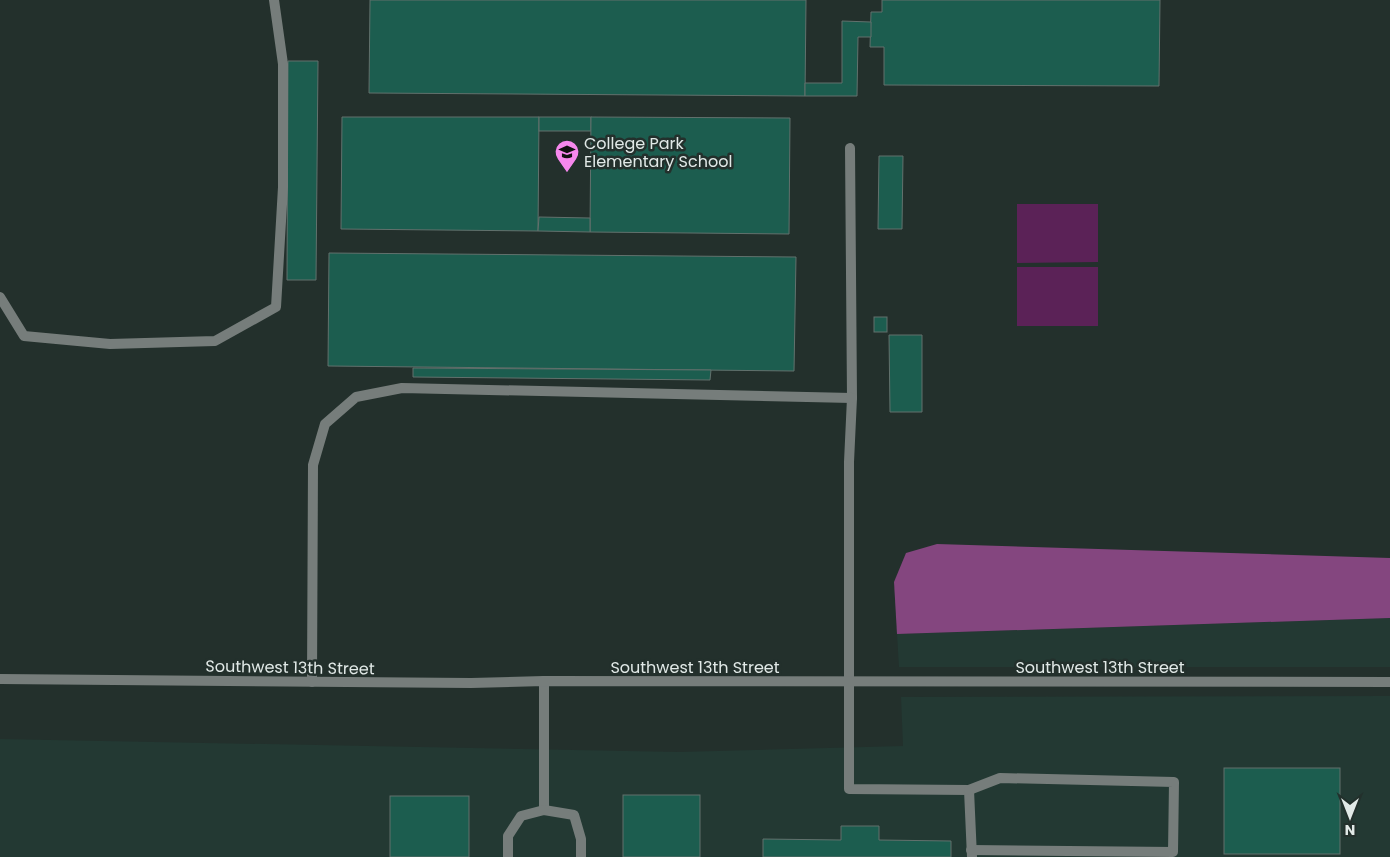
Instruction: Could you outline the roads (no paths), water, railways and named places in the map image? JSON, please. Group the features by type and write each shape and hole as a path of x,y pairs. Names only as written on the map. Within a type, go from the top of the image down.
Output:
{"street":[{"path":"0,296 24,336 110,344 215,341 276,307 282,187 283,64 274,0"},
{"path":"850,148 852,398 849,472 849,789 969,790 1000,778 1174,782 1172,852 972,853 969,790"},
{"path":"312,682 314,465 325,424 356,397 402,388 852,398"},
{"name":"Southwest 13th Street","path":"0,679 471,683 544,681 1390,682"},
{"path":"544,681 544,810"},
{"path":"508,857 508,836 521,816 544,810 574,815 581,839 582,857"}],"place":[{"name":"College Park Elementary School","path":"567,173"}]}
